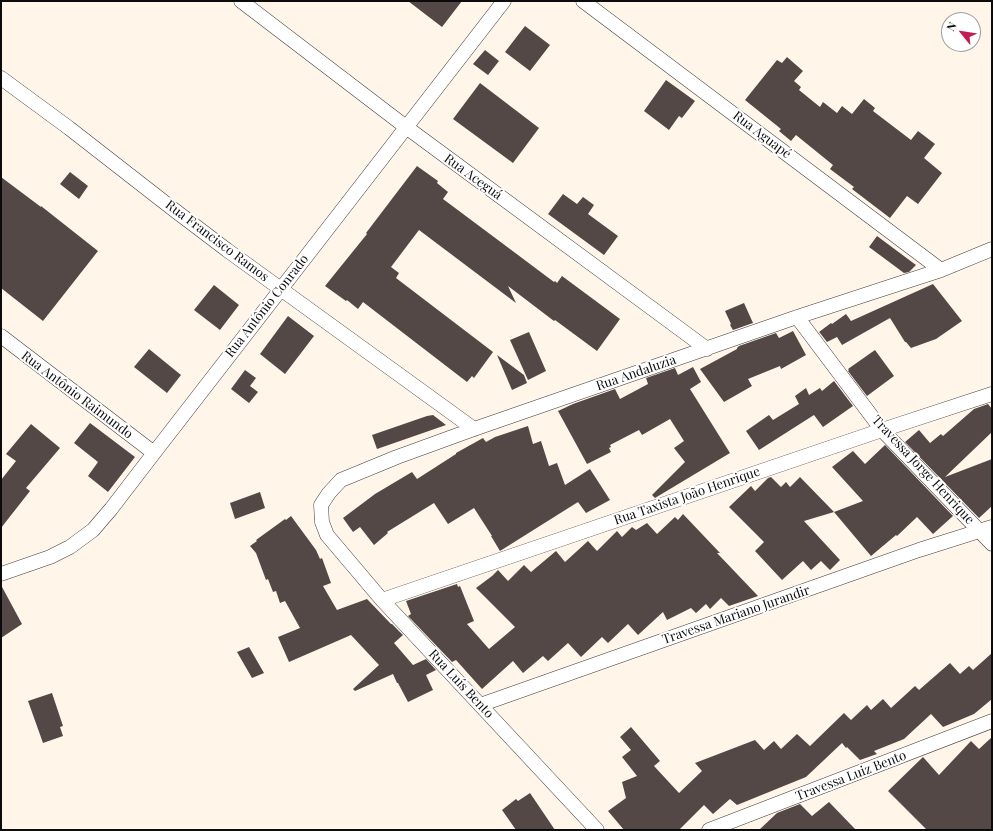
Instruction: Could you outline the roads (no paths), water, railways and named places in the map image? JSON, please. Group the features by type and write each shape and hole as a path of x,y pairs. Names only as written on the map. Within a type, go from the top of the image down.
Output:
{"street":[{"name":"Rua Aceguá","path":"241,1 406,127 707,349"},
{"name":"Rua Antônio Conrado","path":"1,574 50,557 70,547 93,530 111,509 504,1"},
{"name":"Rua Aguapé","path":"583,1 941,270"},
{"name":"Rua Francisco Ramos","path":"1,78 280,289 474,429"},
{"name":"Rua Andaluzia","path":"327,535 322,522 321,505 329,493 341,480 474,429 797,317 941,270 992,249"},
{"name":"Travessa Jorge Henrique","path":"797,317 882,430 986,529 992,544"},
{"name":"Rua Antônio Raimundo","path":"1,336 154,453"},
{"name":"Rua Taxista João Henrique","path":"382,600 992,394"},
{"name":"Travessa Mariano Jurandir","path":"480,705 912,553 986,529"},
{"name":"Rua Luís Bento","path":"327,535 382,600 597,830"},
{"name":"Travessa Luiz Bento","path":"709,830 992,721"}]}
